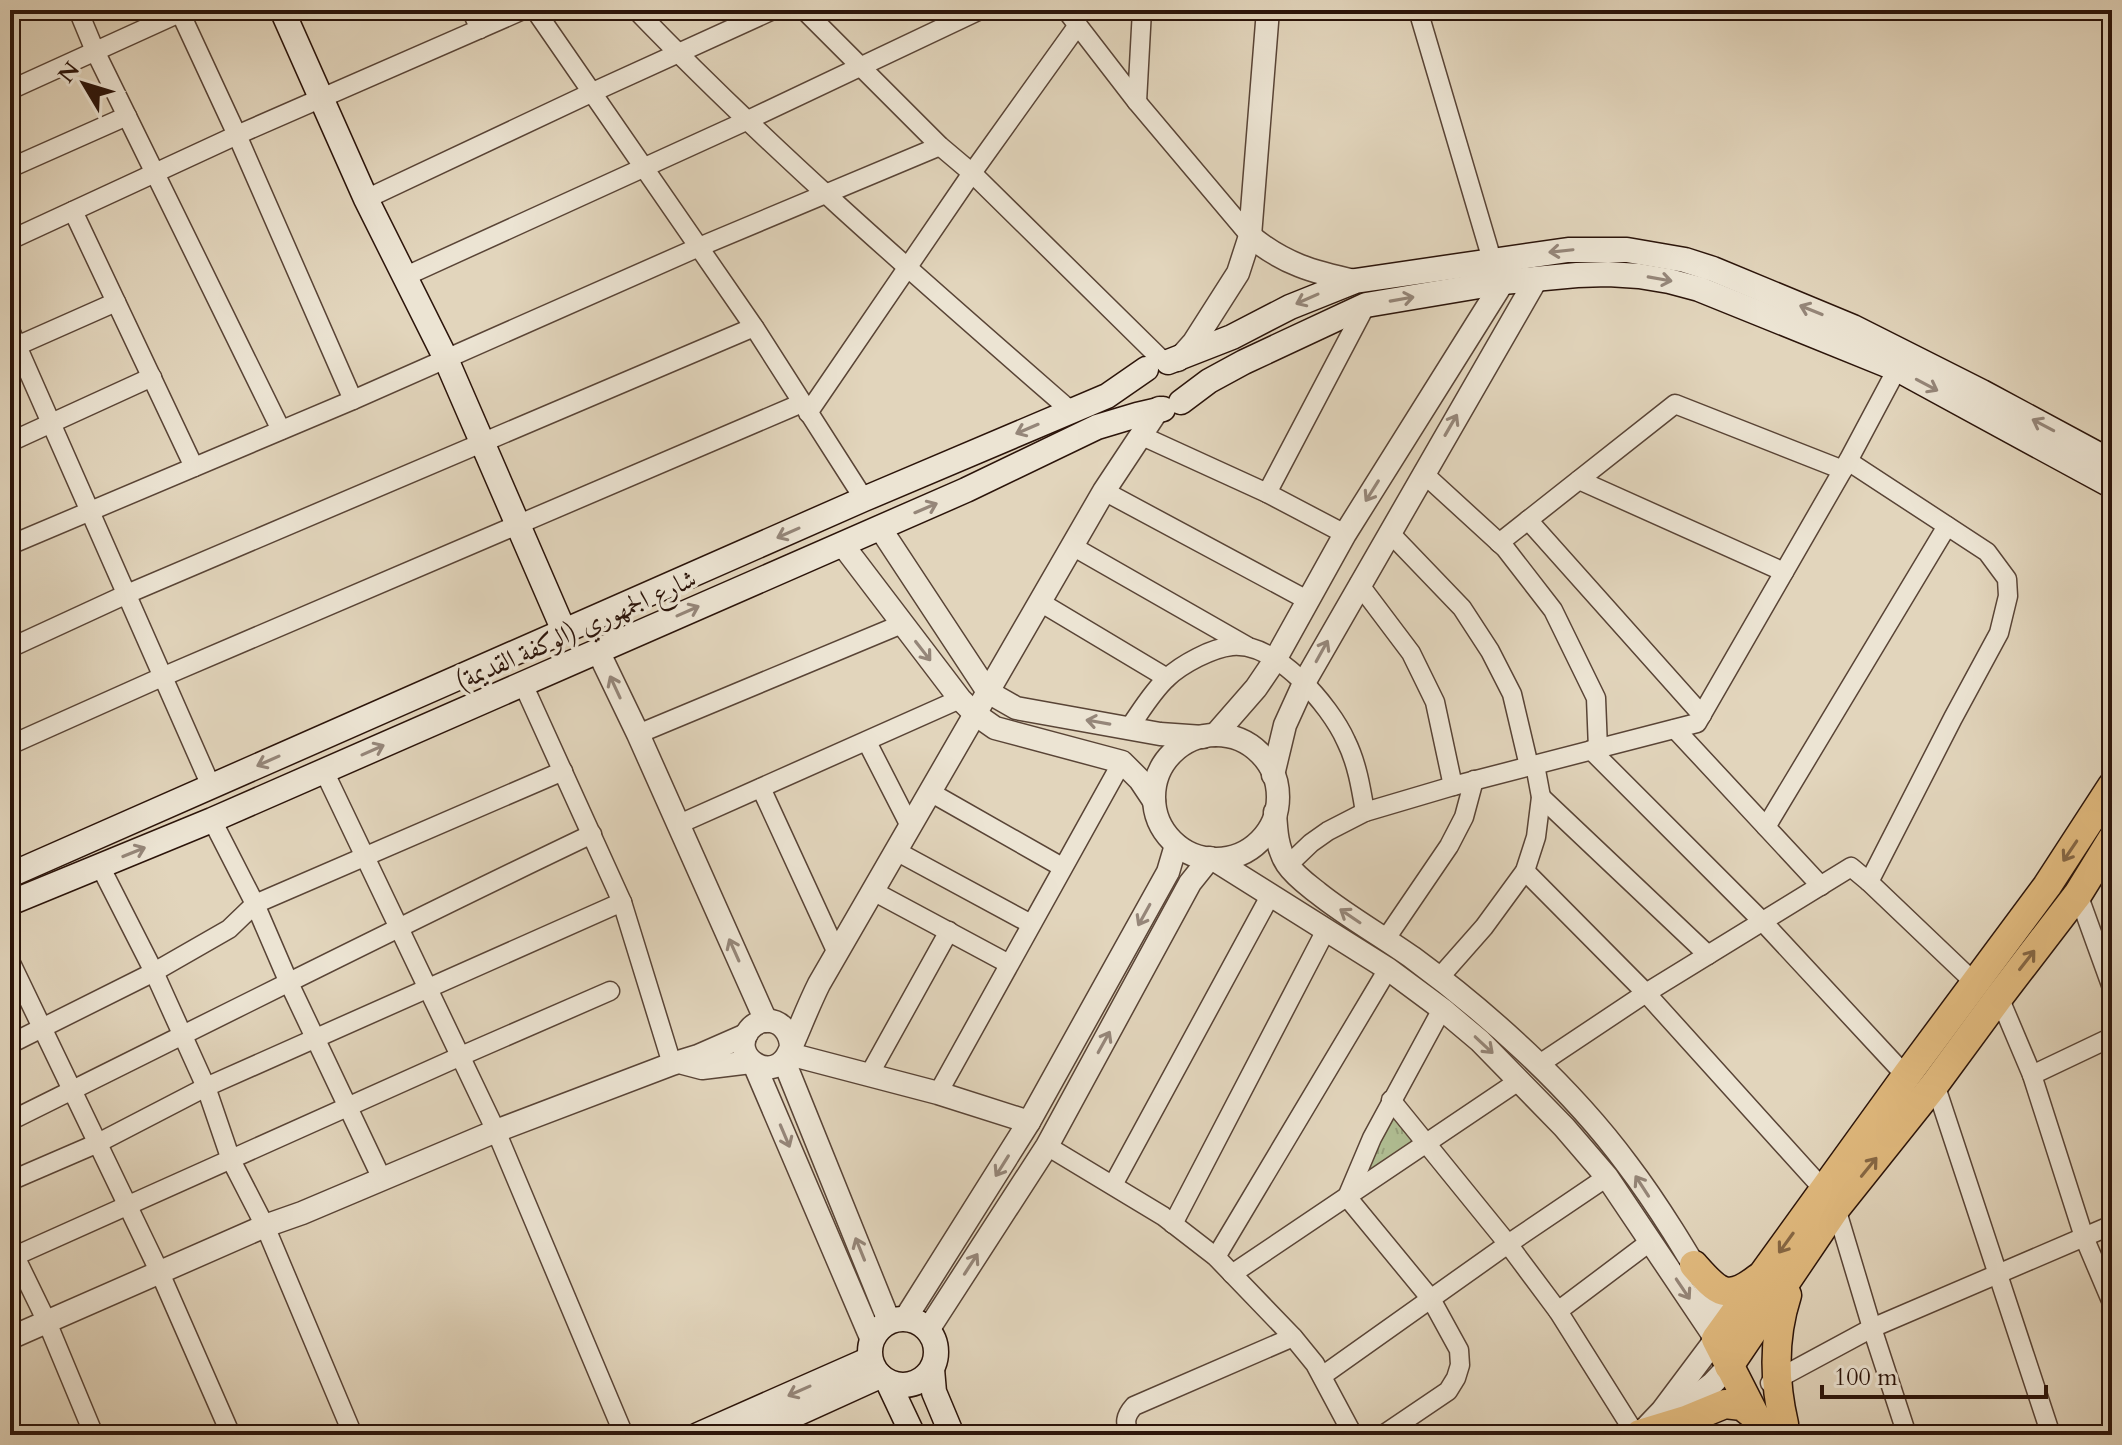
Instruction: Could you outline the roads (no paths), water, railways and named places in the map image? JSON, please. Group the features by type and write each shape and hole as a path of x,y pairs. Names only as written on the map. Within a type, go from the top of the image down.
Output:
{"main road":[{"path":"282,10 366,199 446,359 564,631"},
{"name":"شارع الجمهوري (الوكفة القديمة)","path":"10,875 864,499 1107,396 1166,363 1232,337 1312,297 1355,281 1492,260 1598,249 1656,254 1699,265 1853,327 1932,365 2112,462"},
{"path":"1165,408 1186,394 1188,385 1180,368 1166,363 1141,377 1139,386 1147,402 1165,408 1244,362 1366,305 1537,278 1608,274 1639,276 1699,289 1897,369 2112,486"},
{"name":"شارع الجمهوري (الوكفة القديمة)","path":"10,903 212,820 880,528 1097,427 1165,408"},
{"path":"621,607 633,635"},
{"path":"479,668 492,697"},
{"path":"1694,1265 1712,1286 1723,1292 1735,1292 1747,1286 1765,1272 1935,1084 2047,886 2112,786"},
{"path":"1773,1428 1770,1383 1783,1306 1830,1199 1906,1076 2078,894 2112,839"},
{"path":"1729,1343 1802,1259"},
{"path":"1729,1343 1765,1272"},
{"path":"877,1364 897,1385 917,1383 932,1369 936,1359 934,1339 914,1320 897,1320 882,1326 877,1364 913,1435"},
{"path":"1729,1343 1770,1383"},
{"path":"1729,1343 1773,1428"},
{"path":"698,1435 877,1364"},
{"path":"750,1435 877,1364"},
{"path":"932,1369 934,1392 952,1435"},
{"path":"1638,1435 1725,1404 1742,1406 1773,1428"}],"street":[{"path":"78,10 95,51 281,430"},
{"path":"471,10 480,29"},
{"path":"10,240 237,135 523,10"},
{"path":"535,10 754,327 864,499"},
{"path":"636,10 746,121 824,193 1071,411"},
{"path":"366,199 773,10"},
{"path":"804,10 940,146 972,173 1166,363 1194,342 1238,273 1250,236 1268,10"},
{"path":"406,276 980,10"},
{"path":"1066,10 1137,102 1250,236 1283,260 1355,281"},
{"path":"1137,102 1142,10"},
{"path":"1418,10 1492,260"},
{"path":"11,86 182,11 353,400"},
{"path":"10,745 518,524 805,408 1078,25"},
{"path":"10,168 127,116"},
{"path":"10,545 353,400 824,193 940,146"},
{"path":"73,211 194,467"},
{"path":"1537,278 1305,681 1285,725 1273,775 1277,800 1276,833 1288,865 1302,881 1439,978 1538,1065 1586,1114 1627,1164 1694,1265 1729,1343"},
{"path":"1154,801 1157,776 1170,755 1191,741 1209,736 1256,688 1275,660 1345,534 1503,282"},
{"path":"116,302 12,342 211,786"},
{"path":"1267,493 1366,305"},
{"path":"10,648 127,594 754,327"},
{"path":"1288,865 1328,831 1365,812 1474,780 1697,723 1897,369"},
{"path":"10,442 152,377"},
{"path":"1499,543 1675,404 1845,465 1987,552 2007,579 2008,596 1999,633 1869,882"},
{"path":"677,825 867,742 967,706 988,692 1104,491 1140,435 1165,408"},
{"path":"1140,435 1267,493 1345,534"},
{"path":"1423,473 1499,543 1553,610 1596,698 1595,749 1763,922 1906,1076"},
{"path":"1579,480 1784,572"},
{"path":"1104,491 1307,600"},
{"path":"1528,520 1702,715"},
{"path":"1766,827 1947,526"},
{"path":"880,528 988,692 1016,708 1160,734 1239,740 1260,754 1273,775"},
{"path":"1389,532 1462,608 1490,651 1512,694 1541,797 1536,837 1525,871 1484,927 1439,978"},
{"path":"842,544 967,706 995,728 1122,762 1140,780 1154,801 1160,825 1186,852 1211,858 1235,856 1256,844 1265,834 1275,812"},
{"path":"1072,546 1275,660 1305,681 1328,709 1347,741 1359,776 1365,812"},
{"path":"1359,584 1411,653 1435,702 1453,786"},
{"path":"1040,602 1167,678"},
{"path":"638,734 902,624"},
{"path":"1129,728 1167,678 1205,653 1233,646 1250,647"},
{"path":"598,651 768,1021"},
{"path":"523,684 622,902 677,1063"},
{"path":"677,1063 702,1068 753,1063 770,1068 788,1054 819,984 930,792 967,706"},
{"path":"1675,729 1821,886"},
{"path":"867,742 910,826"},
{"path":"938,1093 1122,762"},
{"path":"324,771 496,1131 624,1435"},
{"path":"10,1044 154,972 229,929 255,904 563,771"},
{"path":"1385,940 1449,846 1464,817 1474,780"},
{"path":"761,788 837,953"},
{"path":"930,792 1062,867"},
{"path":"1541,797 1708,955"},
{"path":"212,820 255,904 382,1179"},
{"path":"10,1121 399,926 592,834"},
{"path":"897,1320 1029,1122 1168,872 1176,845"},
{"path":"896,851 1031,924"},
{"path":"1211,858 1388,969 1480,1041 1564,1127 1607,1177 1651,1241 1729,1343"},
{"path":"928,1330 1047,1146 1190,883 1211,858"},
{"path":"100,866 154,972 206,1087 231,1160 265,1226 353,1435"},
{"path":"1538,1065 1646,993 1851,867 1987,990 2032,1075 2084,1237 2112,1303"},
{"path":"1525,871 1646,993 1830,1199 1907,1435"},
{"path":"873,891 1009,964"},
{"path":"2078,894 2112,988"},
{"path":"1113,1185 1270,896"},
{"path":"10,1181 98,1143 206,1087 622,902"},
{"path":"1173,1224 1326,930"},
{"path":"869,1075 949,931"},
{"path":"10,961 160,1273 231,1435"},
{"path":"1216,1257 1388,969"},
{"path":"10,1338 265,1226 496,1131 714,1050 746,1035 754,1025 791,1010 819,984"},
{"path":"94,1435 47,1322 12,1251 128,1206 610,991"},
{"path":"1347,1197 1391,1100 1442,1009"},
{"path":"768,1021 778,1023 788,1034 788,1054 897,1320"},
{"path":"746,1035 745,1052 753,1063 877,1364"},
{"path":"2032,1075 2112,1037"},
{"path":"788,1054 938,1093 1029,1122"},
{"path":"1232,1274 1520,1080"},
{"path":"1935,1084 2051,1435"},
{"path":"1391,1100 1558,1311 1638,1435 1729,1343"},
{"path":"1047,1146 1173,1224 1216,1257 1315,1364 1350,1434"},
{"path":"1322,1376 1607,1177"},
{"path":"1347,1197 1431,1299 1459,1350 1460,1365 1448,1391 1383,1435"},
{"path":"1770,1383 1872,1328 2112,1225"},
{"path":"1558,1311 1651,1241"},
{"path":"1130,1435 1126,1414 1134,1406 1293,1337"}]}
